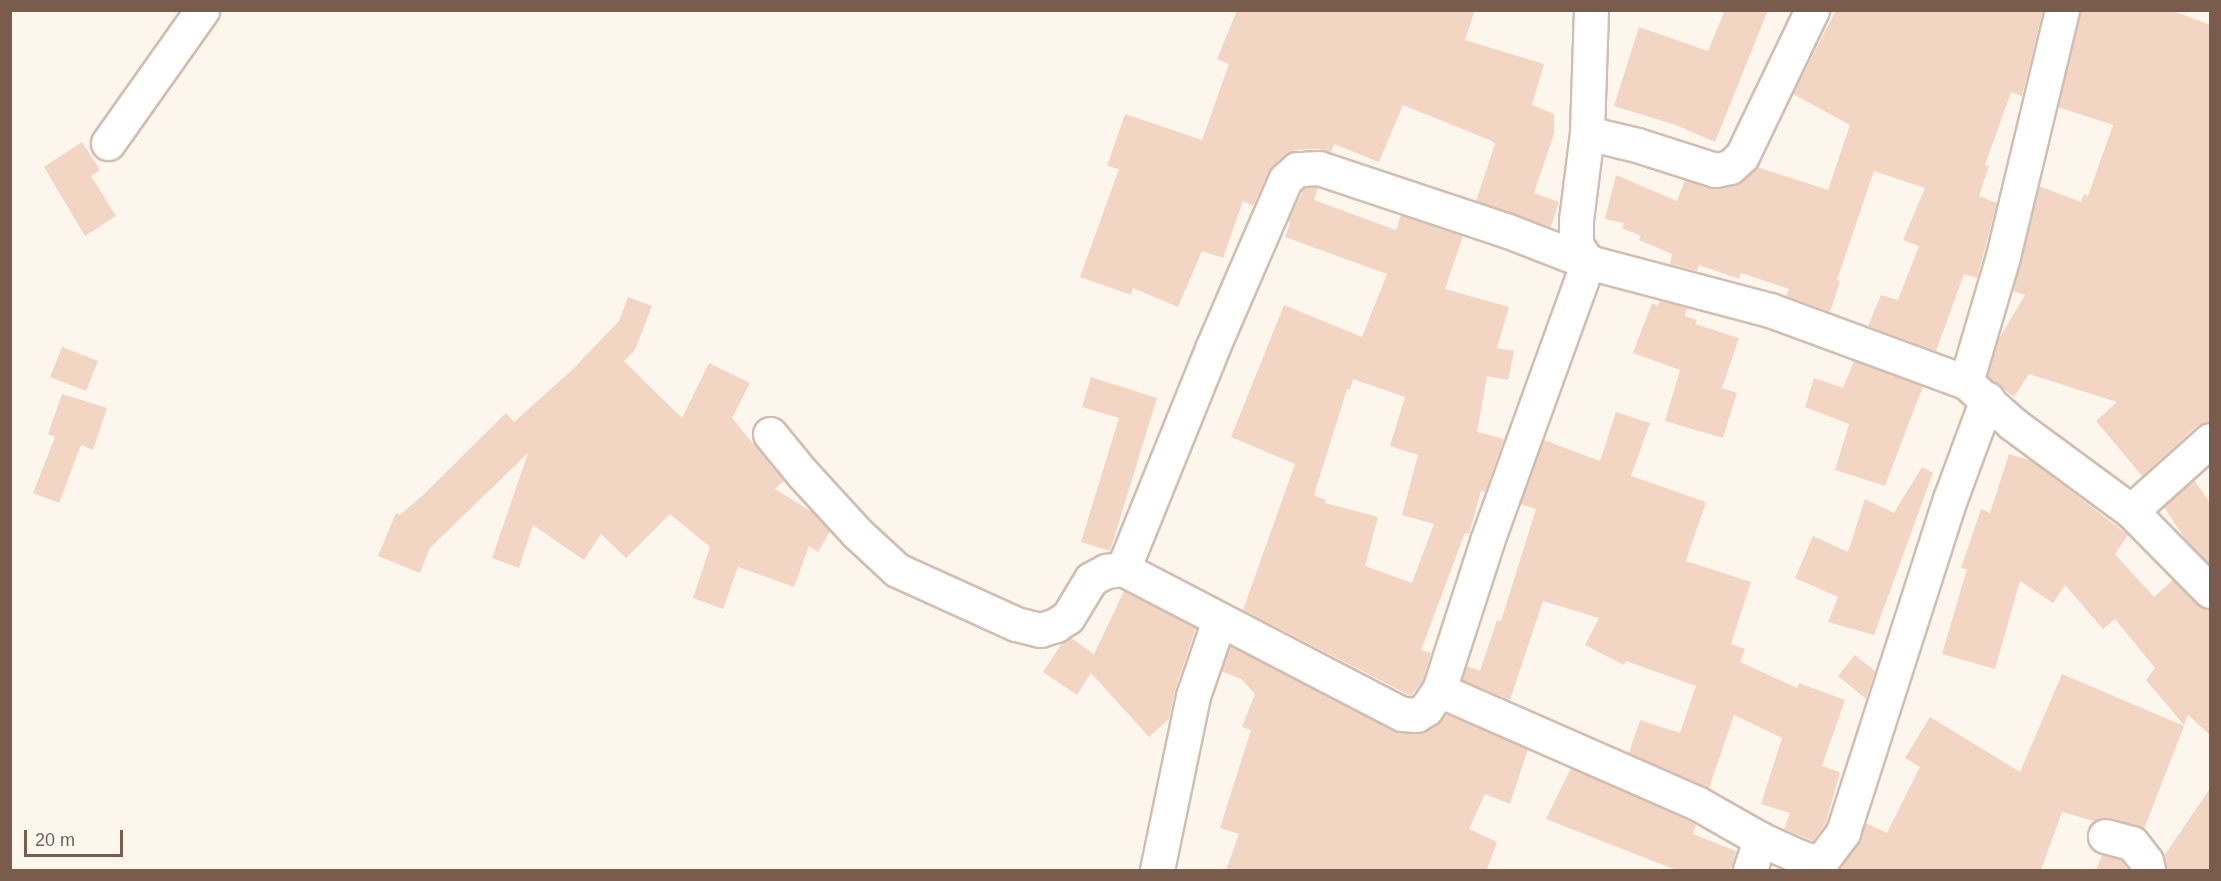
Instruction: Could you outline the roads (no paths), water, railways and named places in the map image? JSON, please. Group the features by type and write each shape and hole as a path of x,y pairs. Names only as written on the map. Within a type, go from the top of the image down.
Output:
{"street":[{"path":"108,143 202,10"},
{"path":"1588,262 1576,244 1587,133 1591,10"},
{"path":"1587,133 1637,145 1715,170 1730,166 1742,156 1812,10"},
{"path":"1438,690 1697,803 1760,839 1816,862 1829,854 1843,832 1947,509 1976,391 2002,256 2062,10"},
{"path":"1123,569 1216,338 1285,180 1297,169 1319,168 1508,231 1588,262 1770,310 1976,391 2013,424 2131,511 2211,591"},
{"path":"770,434 802,473 857,532 897,570 1016,624 1040,630 1056,625 1068,617 1091,579 1106,571 1123,569 1402,714 1416,715 1426,710 1438,690 1487,541 1588,262"},
{"path":"2131,511 2211,440"},
{"path":"1157,870 1193,696 1219,620"},
{"path":"2105,836 2132,843 2146,861 2148,870"},
{"path":"1750,870 1760,839"}]}
